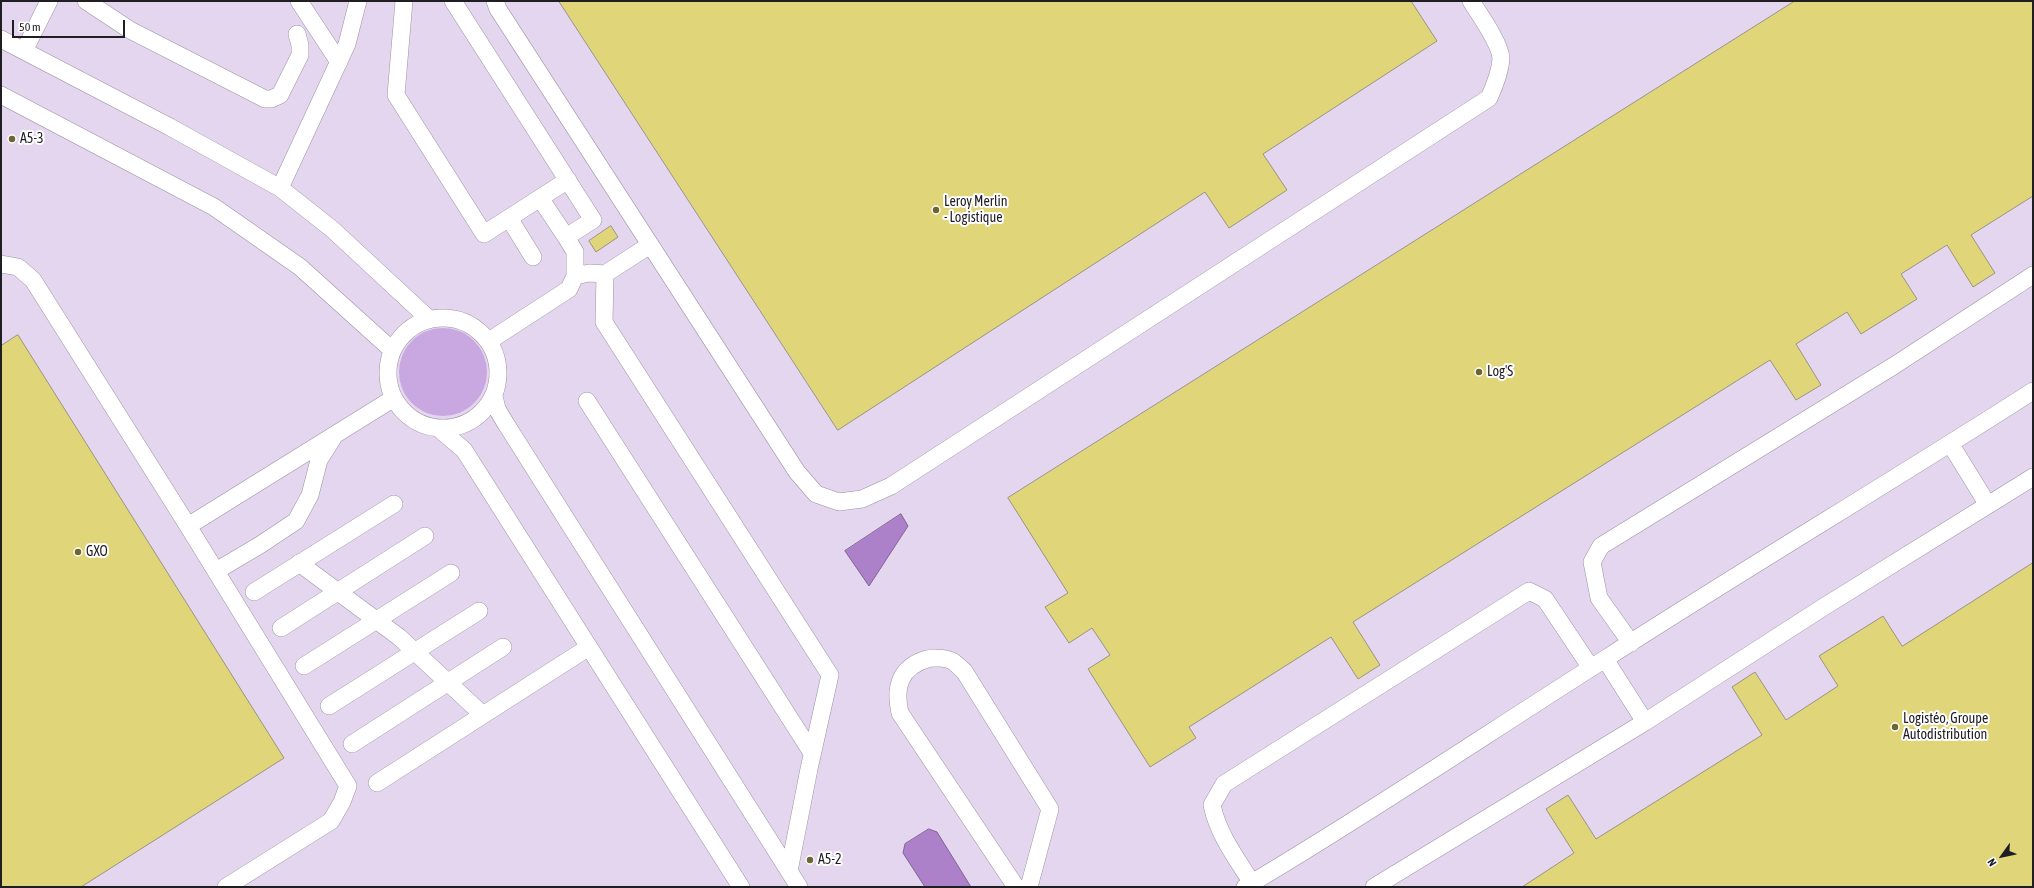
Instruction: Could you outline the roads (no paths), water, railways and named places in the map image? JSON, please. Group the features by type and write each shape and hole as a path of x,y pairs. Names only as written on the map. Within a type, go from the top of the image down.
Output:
{"street":[{"path":"24,51 49,1"},
{"path":"86,1 105,6 130,30 265,99 271,99 280,95 300,55 300,45 297,34"},
{"path":"299,1 339,62"},
{"path":"280,188 347,44 358,1"},
{"path":"404,1 396,95 484,234 568,180"},
{"path":"453,1 593,220 566,237"},
{"path":"495,1 502,15 797,472 816,494 839,502 862,499 891,486 1489,98 1498,78 1501,58 1492,34 1471,1"},
{"path":"1,39 170,127 280,188 332,229 429,319"},
{"path":"1,95 214,207 300,268 392,350"},
{"path":"489,341 570,289 575,276 574,252 566,237 540,198"},
{"path":"509,218 533,257"},
{"path":"575,276 589,273 605,274 650,245"},
{"path":"1,264 18,267 33,280 188,526 348,786 342,802 331,821 226,887"},
{"path":"605,274 604,322 830,675 812,753 789,872"},
{"path":"1631,643 1599,598 1592,562 1601,546 1895,365 2033,275"},
{"path":"446,317 463,320 477,329 489,341 496,354 499,368 498,382 494,396 485,410 472,421 456,427 438,428 420,424 405,413 394,398 388,382 388,366 392,350 401,336 414,325 429,319 446,317"},
{"path":"1591,668 1545,599 1529,591 1230,780 1224,784 1212,804 1214,817 1248,885 1591,668 1605,659 1950,445 2033,391"},
{"path":"494,396 497,409 506,424 799,887"},
{"path":"188,526 394,398"},
{"path":"587,402 812,753"},
{"path":"438,428 464,450 741,887"},
{"path":"216,571 260,545 296,521 310,495 319,460 335,434"},
{"path":"1950,445 1988,505"},
{"path":"1374,887 1645,722 1822,608 2033,477"},
{"path":"254,592 394,504"},
{"path":"281,628 425,536"},
{"path":"299,563 376,619 414,650 483,715"},
{"path":"304,666 450,573"},
{"path":"329,706 414,650 479,611"},
{"path":"352,744 503,647"},
{"path":"377,783 589,647"},
{"path":"1016,887 900,713 896,697 901,679 913,663 932,657 951,660 964,671 1050,809 1029,887"},
{"path":"1605,659 1645,722"}],"place":[{"name":"A5-3","path":"12,139"},
{"name":"Leroy Merlin - Logistique","path":"936,210"},
{"name":"Log'S","path":"1479,372"},
{"name":"GXO","path":"78,552"},
{"name":"Logistéo, Groupe Autodistribution","path":"1895,727"},
{"name":"A5-2","path":"810,860"}]}
